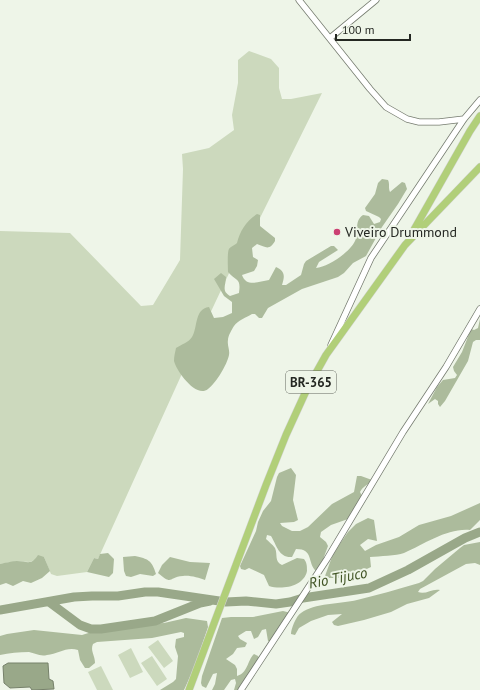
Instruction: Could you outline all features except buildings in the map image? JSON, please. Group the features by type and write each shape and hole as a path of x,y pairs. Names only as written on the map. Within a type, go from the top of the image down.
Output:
{"main road":[{"name":"BR-365","path":"190,689 286,435 307,389 326,355 405,245 480,116"},
{"name":"BR-365","path":"405,245 480,167"}],"street":[{"path":"300,0 386,107 396,114 419,122 439,122 464,119"},
{"path":"330,38 376,0"},
{"path":"326,355 371,258 464,119 480,100"},
{"path":"241,690 326,559 399,438 446,367 480,309"}],"shaded area":[{"path":"249,51 271,59 279,68 279,88 282,99 291,99 322,93 257,224 248,233 190,356 98,559 94,558 87,572 57,576 51,574 44,557 29,562 17,561 0,564 0,231 70,233 141,306 153,305 180,260 183,169 182,154 209,148 234,130 232,115 238,83 238,60"},
{"path":"382,179 388,180 390,192 402,182 405,183 407,189 382,227 366,256 353,263 338,277 302,289 268,308 262,318 252,314 235,324 228,338 228,359 218,378 208,389 203,391 192,387 178,371 174,361 176,348 187,342 192,337 197,319 204,308 209,307 214,318 223,317 232,313 232,302 224,296 214,279 221,273 226,277 225,290 227,294 230,296 239,293 239,282 228,272 228,251 237,243 242,230 247,223 257,214 260,215 260,226 275,238 275,241 269,247 257,244 252,248 253,257 258,260 257,266 254,271 242,275 244,279 253,283 269,280 276,267 283,272 284,279 282,285 286,285 301,275 306,261 331,246 334,246 338,250 319,262 316,268 332,262 344,254 355,241 357,224 363,215 369,216 374,224 380,222 381,219 379,217 366,211 365,208 375,194 378,183"},
{"path":"480,319 480,340 473,342 468,361 445,401 440,407 438,401 435,399 428,404 437,387 443,380 455,378 457,375 453,367 462,352 471,329 474,330 478,328"},
{"path":"291,468 296,475 293,500 298,520 294,522 280,523 282,526 292,531 300,531 308,527 332,504 354,492 357,476 372,480 361,490 360,492 362,496 348,519 331,525 321,532 320,537 328,546 321,565 316,571 305,551 296,549 292,557 284,556 279,551 271,536 267,535 266,539 275,548 278,562 282,565 297,558 304,559 307,566 305,576 301,581 291,586 280,588 269,586 264,575 249,568 245,570 241,569 240,566 256,531 263,511 271,501 279,473"},
{"path":"480,503 480,520 470,530 453,531 436,537 401,554 370,557 371,567 356,574 350,574 339,578 327,578 325,576 333,554 348,532 356,524 368,518 374,520 377,541 368,539 360,545 365,551 376,545 399,537 419,525 451,516"},
{"path":"480,542 480,565 475,563 466,564 420,589 418,592 421,593 440,590 429,598 407,604 391,612 338,626 334,625 332,622 342,614 328,615 311,621 299,628 295,635 291,634 297,617 306,610 313,607 357,600 419,583 464,545"},
{"path":"108,553 114,559 113,573 109,577 87,572 94,558 98,559 100,554"},
{"path":"38,555 44,557 50,571 42,578 31,583 23,581 13,586 6,583 0,585 0,564 15,561 31,562"},
{"path":"135,556 149,561 156,574 153,576 140,574 131,577 126,576 123,557"},
{"path":"170,557 190,562 210,563 205,580 189,576 178,577 170,580 166,579 158,573 162,565"},
{"path":"283,611 291,613 272,643 268,641 266,629 262,630 258,637 254,639 251,631 246,631 238,636 247,643 245,647 237,648 233,654 226,659 235,665 237,669 237,676 245,670 254,654 258,656 260,660 240,690 234,690 236,683 235,679 231,680 224,690 212,690 217,673 213,674 206,688 202,686 202,676 222,618 253,617"},
{"path":"186,618 207,621 208,627 195,666 184,690 160,690 176,679 178,656 175,647 176,639 184,637 184,633 181,632 152,638 97,642 92,646 95,663 89,668 85,668 80,660 78,650 74,649 44,655 29,652 0,655 0,636 7,634 34,630 82,635 98,630 133,625 164,623"},
{"path":"158,640 173,661 164,668 148,647"},
{"path":"131,648 143,672 130,678 118,655"},
{"path":"152,656 167,679 157,686 141,663"},
{"path":"8,663 48,663 49,679 53,681 54,689 32,690 30,687 10,688 4,683 3,666"},
{"path":"101,666 113,690 97,690 88,672"}],"waterway":[{"name":"Rio Tijuco","path":"0,610 74,597 118,596 145,592 158,592 226,602 246,601 276,604 290,602 303,598 369,588 408,570 465,538 480,532"},
{"name":"Rio Tijuco","path":"49,602 80,625 91,629 101,629 155,621 200,603 210,601"}],"place":[{"name":"Viveiro Drummond","path":"337,232"}]}
